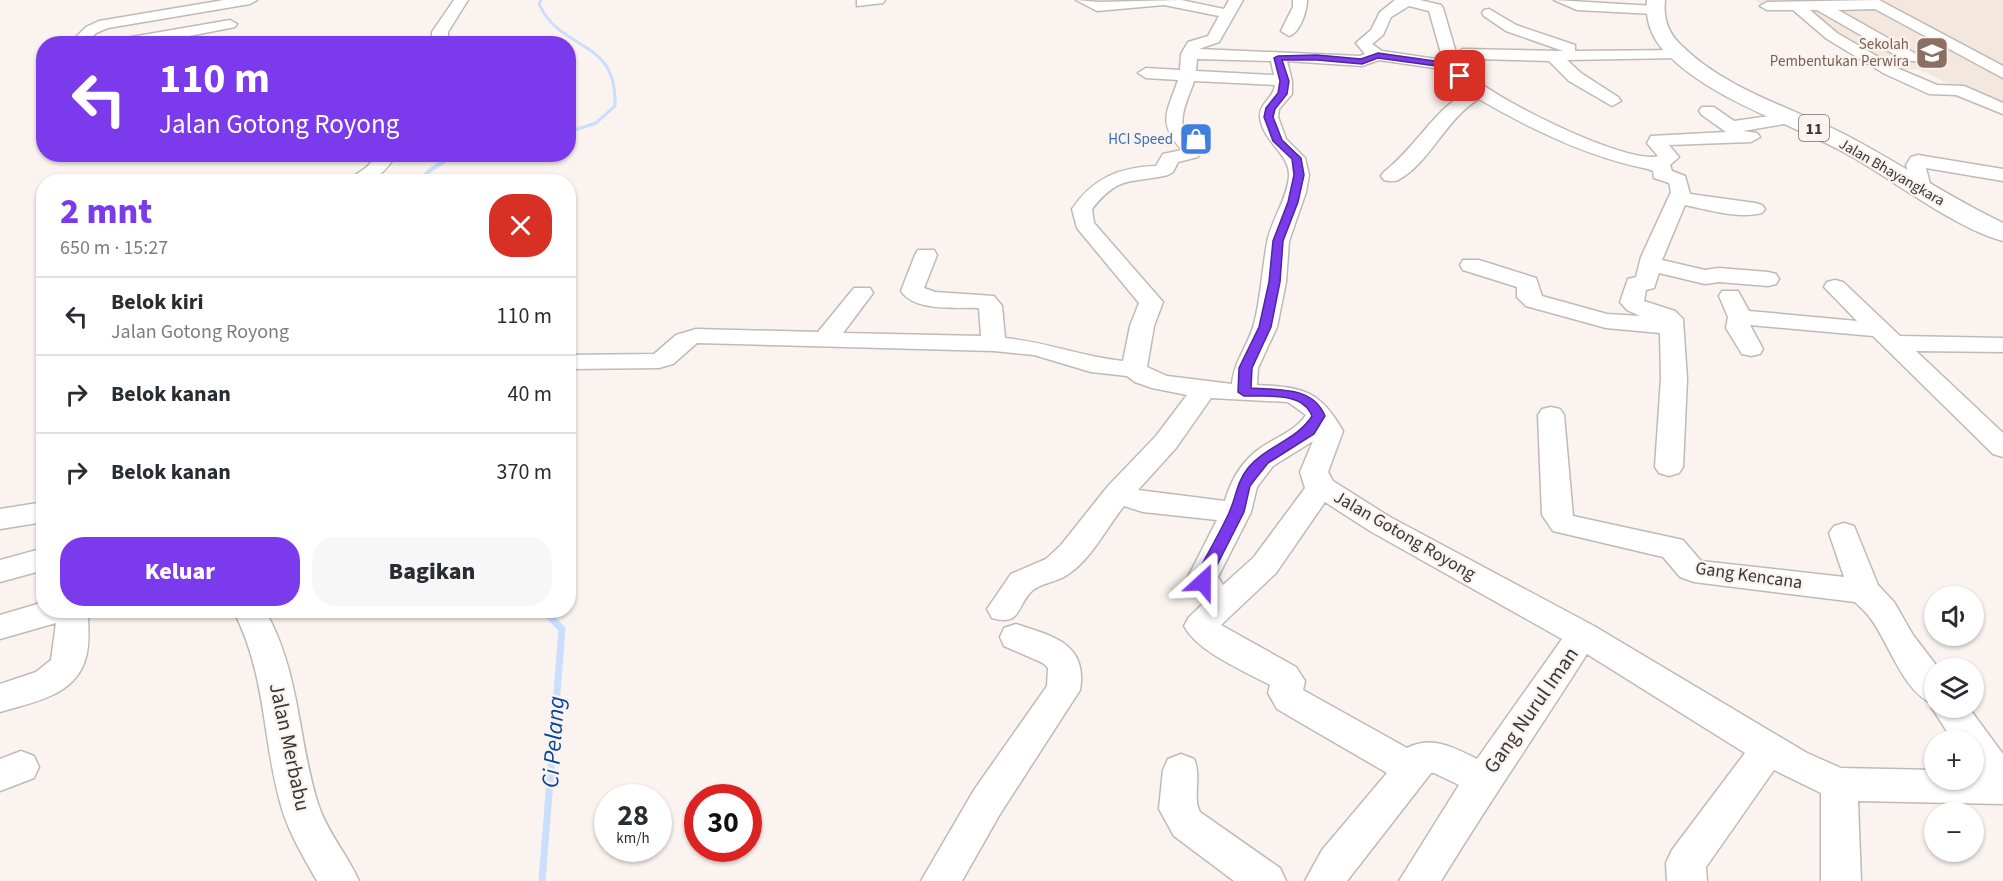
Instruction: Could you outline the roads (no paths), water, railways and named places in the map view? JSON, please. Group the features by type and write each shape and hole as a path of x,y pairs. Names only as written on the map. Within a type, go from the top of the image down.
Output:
{"highway":[{"name":"Jalan Bhayangkara","path":"1655,11 1677,53 1736,92 1835,138 2003,233"}],"street":[{"path":"102,36 263,0"},
{"path":"440,36 440,32 461,0"},
{"path":"862,3 878,0"},
{"path":"1083,0 1097,7 1164,1 1233,7 1214,39 1194,45 1188,65 1176,110 1176,128 1178,134 1191,148 1191,153 1170,158 1166,168 1158,172 1124,174 1112,180 1082,209 1084,224 1151,302 1142,326 1134,369 1138,375 1153,382 1203,389 1291,394 1304,398 1316,408 1319,416 1303,436 1263,460 1243,486 1236,512 1203,577 1203,582 1211,591"},
{"path":"1289,31 1300,8 1300,0"},
{"path":"1669,467 1674,380 1673,329 1669,316 1636,307 1632,302 1636,284 1646,283 1650,264 1681,192 1678,180 1661,174 1663,169 1654,164 1627,159 1577,142 1480,91 1460,76 1453,66 1442,37 1436,8 1405,0 1385,15 1378,32 1364,43 1368,50 1378,55 1453,66 1473,66 1463,54 1600,56 1677,53"},
{"path":"1561,0 1577,6 1655,11"},
{"path":"1767,6 1872,3 2003,73"},
{"path":"84,36 104,24 195,4 248,5"},
{"path":"222,36 248,5"},
{"path":"1797,6 1832,36 1891,71 1935,90 1961,91 2003,109"},
{"path":"1820,6 1912,58"},
{"path":"1581,22 1655,11"},
{"path":"1489,13 1521,32 1600,56"},
{"path":"164,36 230,24"},
{"path":"1146,73 1188,65 1278,58 1317,57 1362,61 1378,55"},
{"path":"1553,56 1575,77 1612,101"},
{"path":"1244,392 1246,368 1265,327 1275,282 1278,241 1293,202 1299,175 1296,158 1278,141 1269,117 1270,108 1282,94 1284,81 1278,58"},
{"path":"1188,65 1284,81"},
{"path":"1391,176 1416,154 1460,102 1480,91"},
{"path":"1708,111 1742,134"},
{"path":"1654,164 1670,157 1656,143 1657,140 1742,134 1790,118"},
{"path":"1921,188 1916,165 1918,161 2002,166"},
{"path":"369,174 381,162"},
{"path":"1678,198 1724,207 1755,209"},
{"path":"926,255 912,291 931,299 986,301 990,306 994,344"},
{"path":"1650,264 1705,277 1726,275 1768,279"},
{"path":"1471,265 1528,283 1528,297 1533,301 1606,321 1644,323 1673,329"},
{"path":"1835,287 2003,448"},
{"path":"825,339 862,293"},
{"path":"1751,350 1738,328 1735,307 1887,337 2003,345"},
{"path":"576,362 658,360 666,357 683,338 692,336 994,344 1037,348 1091,365 1134,369"},
{"path":"941,881 987,802 1063,690 1068,674 1062,659 1010,623 1022,582 1065,561 1118,493 1166,442 1194,406 1203,389"},
{"name":"Gang Kencana","path":"1551,415 1557,515 1563,524 1672,548 1681,554 1688,567 1694,571 1864,591"},
{"name":"Jalan Gotong Royong","path":"1319,416 1330,431 1314,472 1315,481 1323,488 1380,524 1582,635 1794,764 1839,784 2003,788"},
{"path":"1323,488 1308,502 1265,565 1200,626 1213,638 1284,677 1288,681 1285,693 1289,699 1412,769"},
{"path":"1118,493 1143,502 1236,512"},
{"path":"0,519 36,513"},
{"path":"1844,533 1864,591 1878,605 1901,644 1924,675"},
{"path":"0,572 36,561"},
{"path":"0,627 36,616"},
{"path":"0,698 47,683 59,674 68,661 71,618"},
{"name":"Jalan Merbabu","path":"253,618 265,639 281,696 299,804 311,834 339,881"},
{"name":"Gang Nurul Iman","path":"1326,881 1336,863 1421,758 1428,755 1444,760 1483,779 1509,746 1582,635"},
{"path":"1687,881 1686,864 1768,748"},
{"path":"1984,757 2003,782"},
{"path":"1181,771 1178,809 1187,824 1266,881"},
{"path":"1419,881 1483,779"},
{"path":"1839,784 1841,881"}],"waterway":[{"name":"Ci Pelang","path":"541,0 539,4 549,20 568,36"},
{"name":"Ci Pelang","path":"576,41 598,56 607,68 613,84 615,106 596,123 576,129"},
{"name":"Ci Pelang","path":"426,174 443,162"},
{"name":"Ci Pelang","path":"542,881 562,629 551,618"}],"place":[{"name":"Sekolah Pembentukan Perwira","path":"1932,53"},
{"name":"HCI Speed","path":"1196,139"}]}
